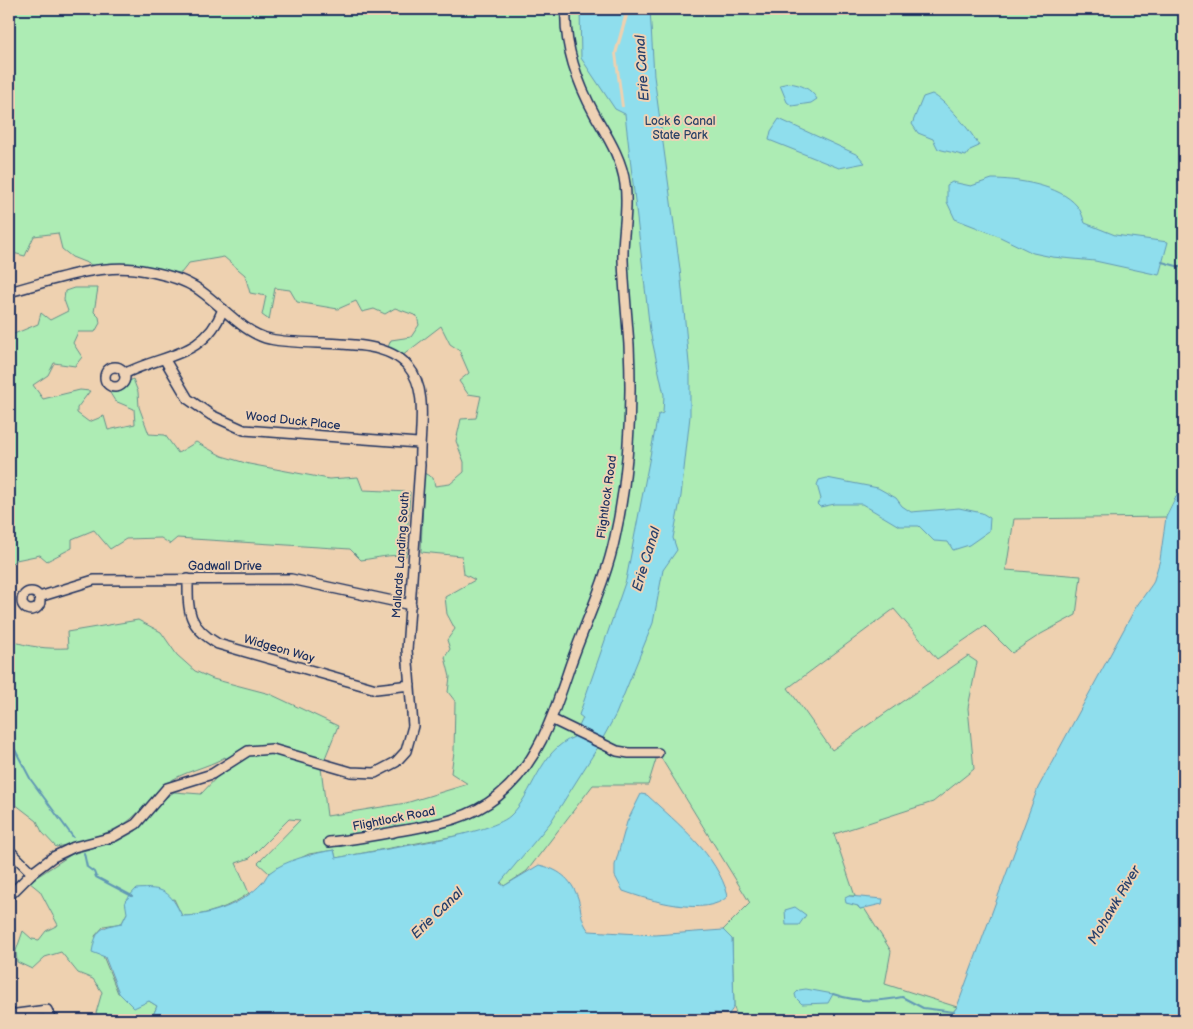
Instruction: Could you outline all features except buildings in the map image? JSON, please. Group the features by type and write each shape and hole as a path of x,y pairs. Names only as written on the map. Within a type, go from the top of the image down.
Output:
{"street":[{"name":"Flightlock Road","path":"329,842 360,839 459,819 475,812 500,795 528,764 551,719 615,539 624,485 630,405 629,344 623,256 625,184 614,149 585,97 573,67 566,33 566,9"},
{"name":"Mallards Landing South","path":"9,292 86,273 132,269 183,281 194,286 253,332 268,339 371,347 390,352 408,366 418,384 420,420 418,443 420,465 407,650 413,726 406,751 396,762 375,773 351,772 272,749 248,751 212,774 167,788 136,824 114,837 74,847 53,857 32,873 9,896"},
{"path":"124,374 184,353 203,338 219,320 222,309"},
{"name":"Wood Duck Place","path":"165,360 188,399 211,416 244,430 418,443"},
{"name":"Widgeon Way","path":"188,579 189,611 194,625 201,634 218,644 376,689 410,685"},
{"name":"Gadwall Drive","path":"39,597 94,580 291,579 411,605"},
{"path":"551,719 617,751 658,753"},
{"path":"9,850 32,873"},
{"path":"9,1015 47,1010 51,1020"}],"green space":[{"name":"Lock 6 Canal State Park","path":"9,9 1184,9 1184,481 1166,517 1014,519 1006,570 1081,576 1076,615 1041,634 1012,653 985,626 937,659 894,609 788,688 832,750 968,656 977,662 968,708 974,769 933,802 834,834 855,896 849,896 860,909 864,908 891,951 885,984 957,1007 947,1020 738,1020 734,1007 732,939 723,930 750,903 658,753 648,785 593,785 527,871 504,886 466,834 336,858 334,850 309,854 269,873 258,863 300,820 289,819 250,858 236,863 249,893 242,898 209,912 191,916 182,916 174,899 127,913 122,923 104,926 95,936 118,993 149,1001 157,1006 151,1020 102,1020 96,1013 102,992 93,979 78,973 61,952 45,957 32,969 17,962 16,951 23,931 32,939 39,940 46,931 58,925 40,891 29,882 72,854 118,841 136,831 161,801 174,792 201,794 217,777 231,766 225,757 180,776 161,788 136,815 124,824 95,837 56,847 42,832 37,821 15,804 15,791 9,778 9,640 38,647 68,648 67,632 138,620 161,632 177,655 195,671 213,679 270,694 338,726 321,768 327,816 406,803 468,784 451,773 454,752 455,701 448,692 450,677 445,657 450,649 447,640 455,629 447,614 445,597 475,580 464,574 462,556 421,552 424,473 433,478 435,486 450,484 464,472 464,462 456,441 461,419 476,418 481,396 468,394 459,381 469,373 459,350 450,344 441,326 402,356 388,347 391,340 411,337 419,325 417,316 395,308 385,314 374,309 362,312 356,301 338,309 297,302 290,290 275,288 269,320 262,315 266,296 250,293 245,275 224,257 189,263 181,273 118,264 92,265 72,257 62,249 58,233 34,236 25,256 9,252"},
{"path":"74,288 98,288 94,312 99,317 100,323 95,332 78,332 73,343 82,357 75,366 54,363 48,375 33,385 43,399 80,390 90,391 77,408 77,413 89,422 104,416 108,430 135,424 134,409 115,401 110,393 133,379 138,392 139,407 149,434 165,435 178,453 196,442 222,456 249,464 329,479 358,477 363,490 410,492 406,556 389,556 361,560 350,549 177,538 170,544 161,538 126,539 110,549 94,530 72,539 72,548 47,561 40,555 16,560 9,565 9,336 38,324 41,313 50,320 68,311 64,300 65,291"}],"water":[{"name":"Erie Canal","path":"580,9 650,9 654,76 680,269 690,374 690,416 681,496 673,538 677,550 663,570 653,623 616,714 598,747 550,823 500,883 504,886 539,865 558,872 572,885 589,931 655,935 723,930 732,939 734,1007 729,1014 714,1013 703,1020 151,1020 157,1006 149,1001 134,1008 119,993 105,957 92,952 95,939 100,931 109,926 122,923 127,913 125,901 136,889 153,889 165,892 174,901 182,916 204,914 236,903 254,890 276,868 300,858 334,850 336,858 400,847 454,836 498,823 510,816 518,807 545,762 562,744 574,737 583,718 579,715 626,580 658,415 663,413 664,395 650,331 625,114 615,109 581,58"},
{"path":"789,83 812,92 817,99 811,103 792,106 787,102 780,85"},
{"path":"932,94 958,117 979,146 970,150 966,156 938,149 933,139 918,133 912,124 923,97"},
{"path":"779,119 858,155 865,163 839,168 769,140 771,131"},
{"path":"992,179 1025,182 1060,193 1078,208 1085,223 1115,235 1168,242 1159,275 1095,261 1052,257 1033,253 996,235 955,219 947,202 947,185 952,182 971,186"},
{"path":"827,478 878,488 896,498 902,506 911,512 959,508 982,513 990,518 989,531 969,545 953,550 948,542 934,541 919,526 899,526 862,504 835,504 820,507 817,504 821,499 817,485 819,480"},
{"name":"Mohawk River","path":"1184,481 1184,1020 947,1020 957,1007 1038,788 1136,607 1153,583 1160,560 1166,517"},
{"path":"641,794 647,795 706,853 723,881 728,896 706,906 692,906 647,899 623,891 615,876 615,865 627,822"},
{"path":"849,896 883,899 882,904 860,909 858,906 846,903 845,898"},
{"path":"795,907 806,915 799,925 786,925 785,910"},
{"path":"806,989 833,994 828,1003 802,1004 795,994 799,990"}],"pier":[{"path":"626,9 630,9 617,54 624,107 621,107 614,53"}],"waterway":[{"path":"1162,262 1184,268"},
{"path":"14,748 31,780 73,837"},
{"path":"84,853 87,867 94,872 96,877 132,896"},
{"path":"833,994 850,999 868,1000 902,997 923,1008 954,1012"}]}
